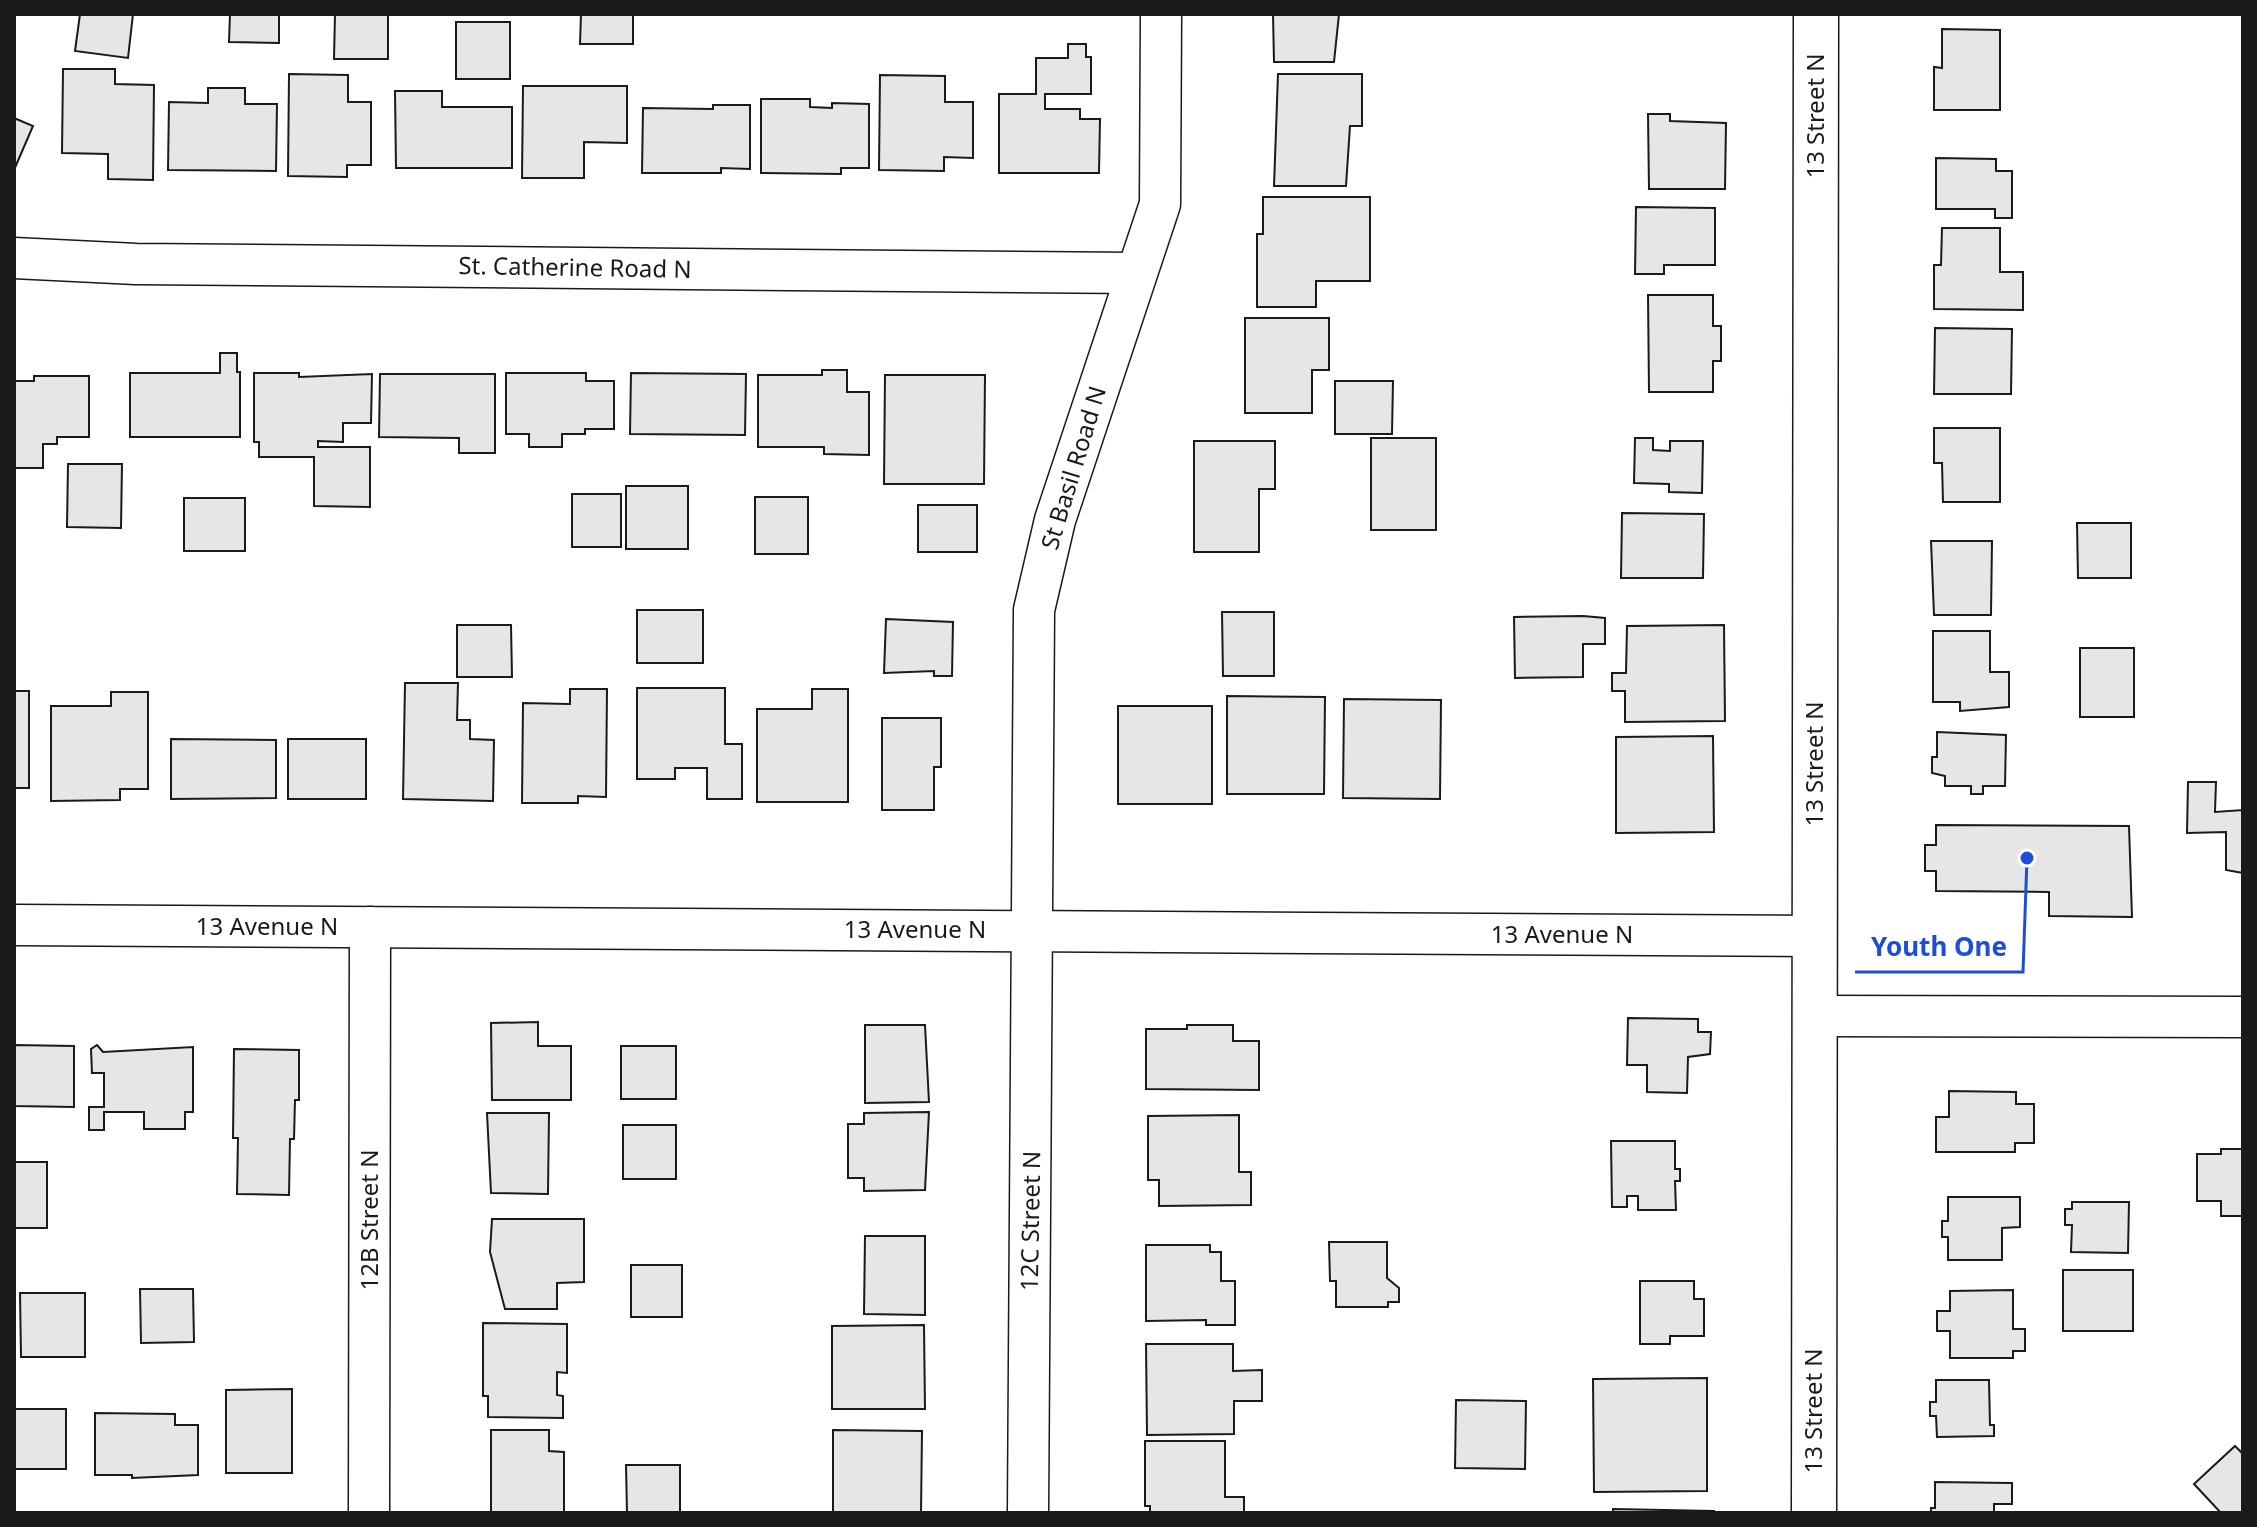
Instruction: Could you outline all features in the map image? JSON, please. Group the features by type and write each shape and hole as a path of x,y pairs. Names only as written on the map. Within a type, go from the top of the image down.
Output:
{"street":[{"name":"St Basil Road N","path":"1034,930 1033,641 1038,582 1160,204 1161,14"},
{"name":"13 Street N","path":"1814,1513 1816,14"},
{"name":"St. Catherine Road N","path":"14,258 136,264 1136,273"},
{"name":"13 Avenue N","path":"14,925 1815,936"},
{"name":"12B Street N","path":"369,1513 370,927"},
{"name":"12C Street N","path":"1028,1513 1034,930"},
{"path":"1814,1016 2243,1017"}],"building":[{"path":"80,14 133,14 128,58 75,51"},
{"path":"230,14 279,14 279,43 229,42"},
{"path":"335,14 388,14 388,59 334,59"},
{"path":"581,14 633,14 633,44 580,44"},
{"path":"1273,14 1339,14 1334,62 1274,62"},
{"path":"456,22 510,22 510,79 456,79"},
{"path":"1942,29 2000,30 2000,110 1934,110 1934,67 1942,68"},
{"path":"1068,44 1086,44 1086,57 1091,57 1091,94 1045,94 1045,109 1080,109 1080,119 1100,119 1099,173 999,173 999,94 1036,94 1036,58 1068,58"},
{"path":"63,69 115,69 115,84 154,85 153,180 108,179 108,154 62,153"},
{"path":"289,74 348,75 348,102 371,102 371,165 347,165 347,177 288,176"},
{"path":"1278,74 1362,74 1362,126 1350,126 1346,186 1274,186"},
{"path":"880,75 945,76 945,102 973,102 973,158 944,157 944,171 879,170"},
{"path":"523,86 627,86 627,143 584,142 584,178 522,178"},
{"path":"208,88 245,88 245,104 277,104 276,171 168,170 169,102 208,103"},
{"path":"395,91 442,91 442,107 512,107 512,168 396,168"},
{"path":"761,99 810,99 810,107 832,108 832,103 869,104 869,168 841,168 841,174 761,173"},
{"path":"713,105 750,105 750,169 721,168 721,173 642,173 643,108 713,109"},
{"path":"1648,114 1670,114 1670,121 1726,123 1725,189 1649,189"},
{"path":"14,118 33,126 14,170"},
{"path":"1936,158 1996,159 1996,171 2012,171 2012,218 1995,218 1995,209 1936,209"},
{"path":"1263,197 1370,197 1370,281 1316,281 1316,307 1257,307 1257,234 1263,234"},
{"path":"1636,207 1715,208 1715,265 1664,265 1664,274 1635,274"},
{"path":"1942,228 2000,228 2000,272 2023,272 2023,310 1934,309 1934,265 1941,265"},
{"path":"1648,295 1713,295 1713,326 1721,326 1721,361 1713,361 1713,392 1649,392"},
{"path":"1245,318 1329,318 1329,370 1312,370 1312,413 1245,413"},
{"path":"1935,328 2012,329 2011,394 1934,394"},
{"path":"220,353 237,353 240,437 130,437 130,373 220,373"},
{"path":"822,370 847,370 847,392 869,392 869,455 824,454 824,447 758,447 758,375 822,375"},
{"path":"254,373 299,373 299,377 372,374 371,423 343,423 343,442 318,441 318,447 370,447 370,507 314,506 314,457 259,457 259,442 254,442"},
{"path":"506,373 586,373 586,381 614,381 614,429 585,429 585,434 562,434 562,447 529,447 529,434 506,434"},
{"path":"631,373 746,374 745,435 630,434"},
{"path":"380,374 495,374 495,453 459,453 459,438 379,437"},
{"path":"885,375 985,375 984,484 884,484"},
{"path":"34,376 89,376 89,437 57,437 57,444 43,444 43,468 15,468 14,381 34,381"},
{"path":"1335,381 1393,381 1392,434 1335,434"},
{"path":"1934,428 2000,428 2000,502 1943,502 1942,463 1934,463"},
{"path":"1371,438 1436,438 1436,530 1371,530"},
{"path":"1635,438 1653,438 1653,450 1670,451 1670,441 1703,441 1702,493 1669,492 1669,484 1634,483"},
{"path":"1194,441 1275,441 1275,489 1259,489 1259,552 1194,552"},
{"path":"68,464 122,464 121,528 67,527"},
{"path":"626,486 688,486 688,549 626,549"},
{"path":"572,494 621,494 621,547 572,547"},
{"path":"755,497 808,497 808,554 755,554"},
{"path":"184,498 245,498 245,551 184,551"},
{"path":"918,505 977,505 977,552 918,552"},
{"path":"1622,513 1704,514 1703,578 1621,578"},
{"path":"2077,523 2131,523 2131,578 2078,578"},
{"path":"1931,541 1992,541 1991,615 1934,615"},
{"path":"637,610 703,610 703,663 637,663"},
{"path":"1222,612 1274,612 1274,676 1223,676"},
{"path":"1514,617 1605,618 1605,644 1583,644 1583,677 1515,678"},
{"path":"886,619 953,622 952,676 934,676 934,671 884,673"},
{"path":"457,625 511,625 512,677 457,677"},
{"path":"1724,625 1725,721 1625,722 1625,691 1612,691 1612,673 1626,673 1627,626"},
{"path":"1933,631 1990,631 1990,672 2009,672 2009,707 1960,711 1960,702 1933,702"},
{"path":"2080,648 2134,648 2134,717 2080,717"},
{"path":"405,683 458,683 457,720 470,720 470,739 494,740 493,801 403,799"},
{"path":"637,688 725,688 725,744 742,744 742,799 707,799 707,768 675,768 675,779 637,779"},
{"path":"570,689 607,689 606,797 578,796 578,803 522,803 523,703 570,704"},
{"path":"812,689 848,689 848,802 757,802 757,709 812,709"},
{"path":"14,691 29,691 29,788 14,788"},
{"path":"111,692 148,692 148,789 120,789 120,800 51,801 51,706 111,706"},
{"path":"1227,696 1325,697 1324,794 1227,794"},
{"path":"1344,699 1441,700 1440,799 1343,798"},
{"path":"1118,706 1212,706 1212,804 1118,804"},
{"path":"882,718 941,718 941,767 934,767 934,810 882,810"},
{"path":"1937,732 2006,735 2005,786 1983,786 1983,794 1971,794 1971,786 1945,786 1945,776 1932,773 1932,757 1937,757"},
{"path":"1713,736 1714,832 1616,833 1616,737"},
{"path":"171,739 276,740 276,798 171,799"},
{"path":"288,739 366,739 366,799 288,799"},
{"path":"2188,782 2216,782 2215,812 2243,810 2243,873 2226,870 2226,832 2187,833"},
{"path":"1936,825 2129,826 2132,917 2049,916 2049,892 1936,891 1936,871 1925,871 1925,845 1936,845"},
{"path":"1628,1018 1698,1019 1698,1032 1711,1032 1710,1054 1688,1057 1687,1093 1647,1092 1647,1065 1627,1065"},
{"path":"538,1022 538,1046 571,1046 571,1100 492,1100 491,1023"},
{"path":"865,1025 925,1025 929,1102 865,1103"},
{"path":"1187,1025 1233,1025 1233,1041 1259,1041 1259,1090 1146,1089 1146,1029 1187,1029"},
{"path":"14,1045 74,1046 74,1107 14,1106"},
{"path":"97,1045 103,1052 193,1047 193,1112 185,1112 185,1129 144,1129 144,1112 104,1112 104,1130 89,1130 89,1107 104,1107 104,1073 92,1073 91,1049"},
{"path":"621,1046 676,1046 676,1099 621,1099"},
{"path":"234,1049 299,1050 299,1100 295,1100 294,1139 290,1139 289,1195 237,1194 238,1138 233,1138"},
{"path":"1949,1091 2016,1092 2016,1104 2034,1104 2034,1143 2015,1143 2015,1152 1936,1152 1936,1117 1949,1117"},
{"path":"929,1112 925,1190 864,1191 864,1178 848,1178 848,1124 864,1124 864,1113"},
{"path":"487,1113 549,1113 548,1194 491,1193"},
{"path":"1239,1115 1239,1172 1251,1172 1251,1205 1159,1206 1159,1180 1148,1180 1148,1116"},
{"path":"623,1125 676,1125 676,1179 623,1179"},
{"path":"1611,1141 1675,1141 1675,1169 1680,1169 1680,1181 1675,1181 1676,1210 1638,1210 1638,1196 1627,1196 1627,1207 1612,1207"},
{"path":"2221,1149 2243,1149 2243,1216 2221,1216 2221,1201 2197,1201 2197,1154 2221,1154"},
{"path":"14,1162 47,1162 47,1228 14,1228"},
{"path":"1948,1197 2020,1197 2020,1227 2002,1228 2002,1260 1948,1260 1948,1237 1942,1237 1942,1221 1948,1221"},
{"path":"2072,1202 2129,1202 2128,1253 2071,1252 2072,1225 2065,1225 2065,1209 2072,1209"},
{"path":"492,1219 584,1219 584,1282 557,1283 557,1309 505,1309 490,1252"},
{"path":"865,1236 925,1236 925,1315 864,1314"},
{"path":"1329,1242 1387,1242 1387,1278 1399,1288 1399,1302 1388,1302 1388,1307 1336,1307 1336,1281 1330,1281"},
{"path":"1146,1245 1210,1245 1210,1252 1221,1252 1221,1281 1235,1281 1235,1325 1206,1325 1206,1320 1146,1321"},
{"path":"631,1265 682,1265 682,1317 631,1317"},
{"path":"2063,1270 2133,1270 2133,1331 2063,1331"},
{"path":"1640,1281 1694,1281 1694,1299 1704,1299 1704,1336 1670,1336 1670,1344 1640,1344"},
{"path":"140,1289 193,1289 194,1342 141,1343"},
{"path":"2013,1290 2013,1329 2025,1329 2025,1351 2013,1351 2013,1358 1950,1358 1950,1331 1937,1331 1937,1311 1950,1311 1950,1291"},
{"path":"20,1293 85,1293 85,1357 21,1357"},
{"path":"483,1323 567,1324 567,1373 557,1372 557,1395 563,1396 563,1418 488,1417 488,1396 483,1396"},
{"path":"924,1325 925,1409 832,1409 832,1326"},
{"path":"1146,1344 1233,1344 1233,1371 1262,1370 1262,1401 1234,1401 1234,1434 1147,1435"},
{"path":"1707,1378 1707,1491 1594,1492 1593,1379"},
{"path":"1936,1380 1989,1380 1990,1425 1994,1425 1994,1436 1937,1437 1936,1416 1930,1416 1930,1402 1936,1402"},
{"path":"292,1389 292,1473 226,1473 226,1390"},
{"path":"1456,1400 1526,1401 1525,1469 1455,1468"},
{"path":"14,1409 66,1409 66,1469 14,1469"},
{"path":"95,1413 175,1414 175,1425 198,1425 198,1475 132,1478 132,1475 95,1475"},
{"path":"491,1430 549,1430 549,1451 564,1452 564,1513 491,1513"},
{"path":"833,1430 922,1431 921,1513 833,1513"},
{"path":"1145,1441 1225,1441 1225,1497 1244,1497 1244,1513 1150,1513 1150,1506 1145,1506"},
{"path":"2235,1446 2243,1454 2243,1513 2221,1513 2194,1484"},
{"path":"626,1465 680,1465 680,1513 627,1513"},
{"path":"1935,1482 2012,1483 2012,1504 1994,1504 1994,1513 1931,1513 1931,1508 1935,1508"},
{"path":"1613,1509 1714,1511 1714,1513 1613,1513"}],"place":[{"name":"Youth One","path":"2027,858"}]}
